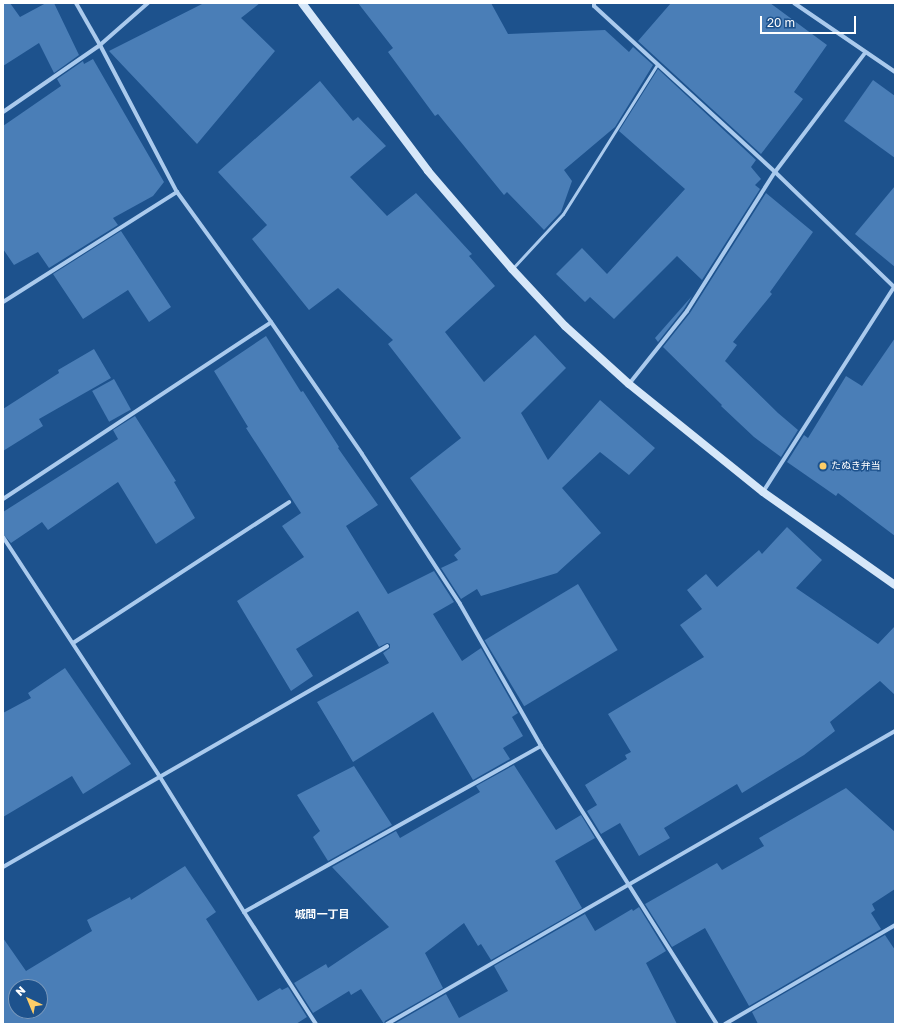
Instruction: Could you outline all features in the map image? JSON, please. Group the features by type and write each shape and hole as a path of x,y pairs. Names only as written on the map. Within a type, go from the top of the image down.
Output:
{"street":[{"path":"76,3 100,45 177,192 271,322 362,454 460,604 541,746 717,1024"},
{"path":"3,112 100,45 148,3"},
{"path":"302,3 428,171 512,269 566,326 629,384 763,492 895,585"},
{"path":"594,3 594,6 775,172 894,288 763,492"},
{"path":"794,3 865,53 895,72"},
{"path":"629,384 688,311 775,172 865,53"},
{"path":"3,302 177,192"},
{"path":"3,499 271,322"},
{"path":"73,643 289,502"},
{"path":"3,537 160,777 316,1024"},
{"path":"3,867 387,646"},
{"path":"387,1024 895,731"},
{"path":"244,912 541,746"},
{"path":"725,1024 895,925"}],"lane":[{"path":"512,269 563,214 657,64"}],"building":[{"path":"3,3 10,3 20,17 46,3 54,3 79,55 54,73 39,43 3,66"},
{"path":"204,3 260,3 241,18 275,51 197,144 109,51"},
{"path":"358,3 491,3 508,34 605,30 629,52 633,47 653,65 615,127 564,170 572,181 561,212 544,230 507,192 504,195 438,114 435,116 388,52 393,48"},
{"path":"671,3 770,3 827,45 794,92 803,99 761,154 638,41"},
{"path":"93,59 164,182 153,196 113,218 118,225 49,268 38,252 14,265 3,249 3,126 61,86 57,79 83,61 84,64"},
{"path":"658,69 756,160 751,167 761,179 755,185 760,189 702,280 677,256 614,319 590,297 585,302 556,274 582,248 607,274 685,189 619,131"},
{"path":"873,80 895,96 895,158 844,121"},
{"path":"320,81 353,121 358,117 386,146 350,177 387,216 416,193 472,254 469,256 495,286 445,332 484,382 535,335 566,368 521,413 548,460 600,400 655,448 629,475 600,452 562,488 601,533 557,573 481,596 477,589 461,599 441,568 458,560 454,555 461,549 410,478 461,438 388,344 393,340 338,288 309,310 252,239 267,225 218,172"},
{"path":"895,186 895,267 855,234"},
{"path":"766,193 813,232 770,292 772,294 733,342 737,345 725,361 778,413 798,430 781,457 754,437 663,347 690,313"},
{"path":"121,231 171,307 149,322 128,290 83,319 53,274"},
{"path":"692,296 684,309 658,342 655,338"},
{"path":"266,336 301,392 303,391 339,447 338,448 378,505 346,526 388,594 434,571 454,602 433,614 462,661 481,648 518,713 512,717 523,736 503,748 510,759 473,780 433,712 353,762 317,702 389,663 383,653 390,648 390,644 387,643 379,647 358,611 296,649 313,676 291,691 237,601 304,557 282,526 301,513 246,428 248,427 214,371"},
{"path":"895,338 895,536 838,493 836,496 787,462 804,435 808,438 846,376 862,386"},
{"path":"94,349 111,378 39,419 43,426 3,451 3,409 59,373 58,370"},
{"path":"114,379 131,410 109,422 92,391"},
{"path":"135,416 176,481 174,482 195,518 156,544 118,482 48,530 42,522 11,543 3,534 3,512 118,439 113,430"},
{"path":"787,527 822,560 796,588 878,644 895,626 895,695 880,681 830,722 835,731 804,755 742,793 737,784 664,828 670,838 639,856 620,823 601,834 587,811 597,805 585,785 627,759 625,755 631,752 608,714 704,657 680,625 702,609 687,590 706,574 717,587 759,550 762,554"},
{"path":"578,584 618,650 524,706 485,640"},
{"path":"65,668 131,764 83,794 72,776 3,817 3,713 31,698 28,693"},
{"path":"514,765 556,830 581,815 595,838 555,861 582,908 491,960 481,944 478,946 464,923 425,953 443,988 385,1021 384,1024 361,989 351,995 349,991 313,1013 294,983 326,964 328,968 389,927 332,867 396,831 400,838 480,792 476,786"},
{"path":"354,766 392,825 328,861 313,837 320,831 297,795"},
{"path":"846,788 895,832 895,889 872,904 875,910 871,913 881,929 749,1006 705,928 672,947 645,904 717,863 722,870 764,846 759,838"},
{"path":"185,866 216,912 206,919 258,1001 280,988 282,990 288,987 307,1017 296,1024 3,1024 3,938 26,971 92,931 87,920 130,897 131,900"},
{"path":"639,907 666,951 646,963 677,1024 394,1024 446,994 459,1018 508,991 494,966 585,914 595,931 632,909 633,911"},
{"path":"885,935 895,950 895,1024 758,1024 752,1012"}],"place":[{"name":"たぬき弁当","path":"823,466"}],"district":[{"name":"城間一丁目","path":"322,914"}]}
